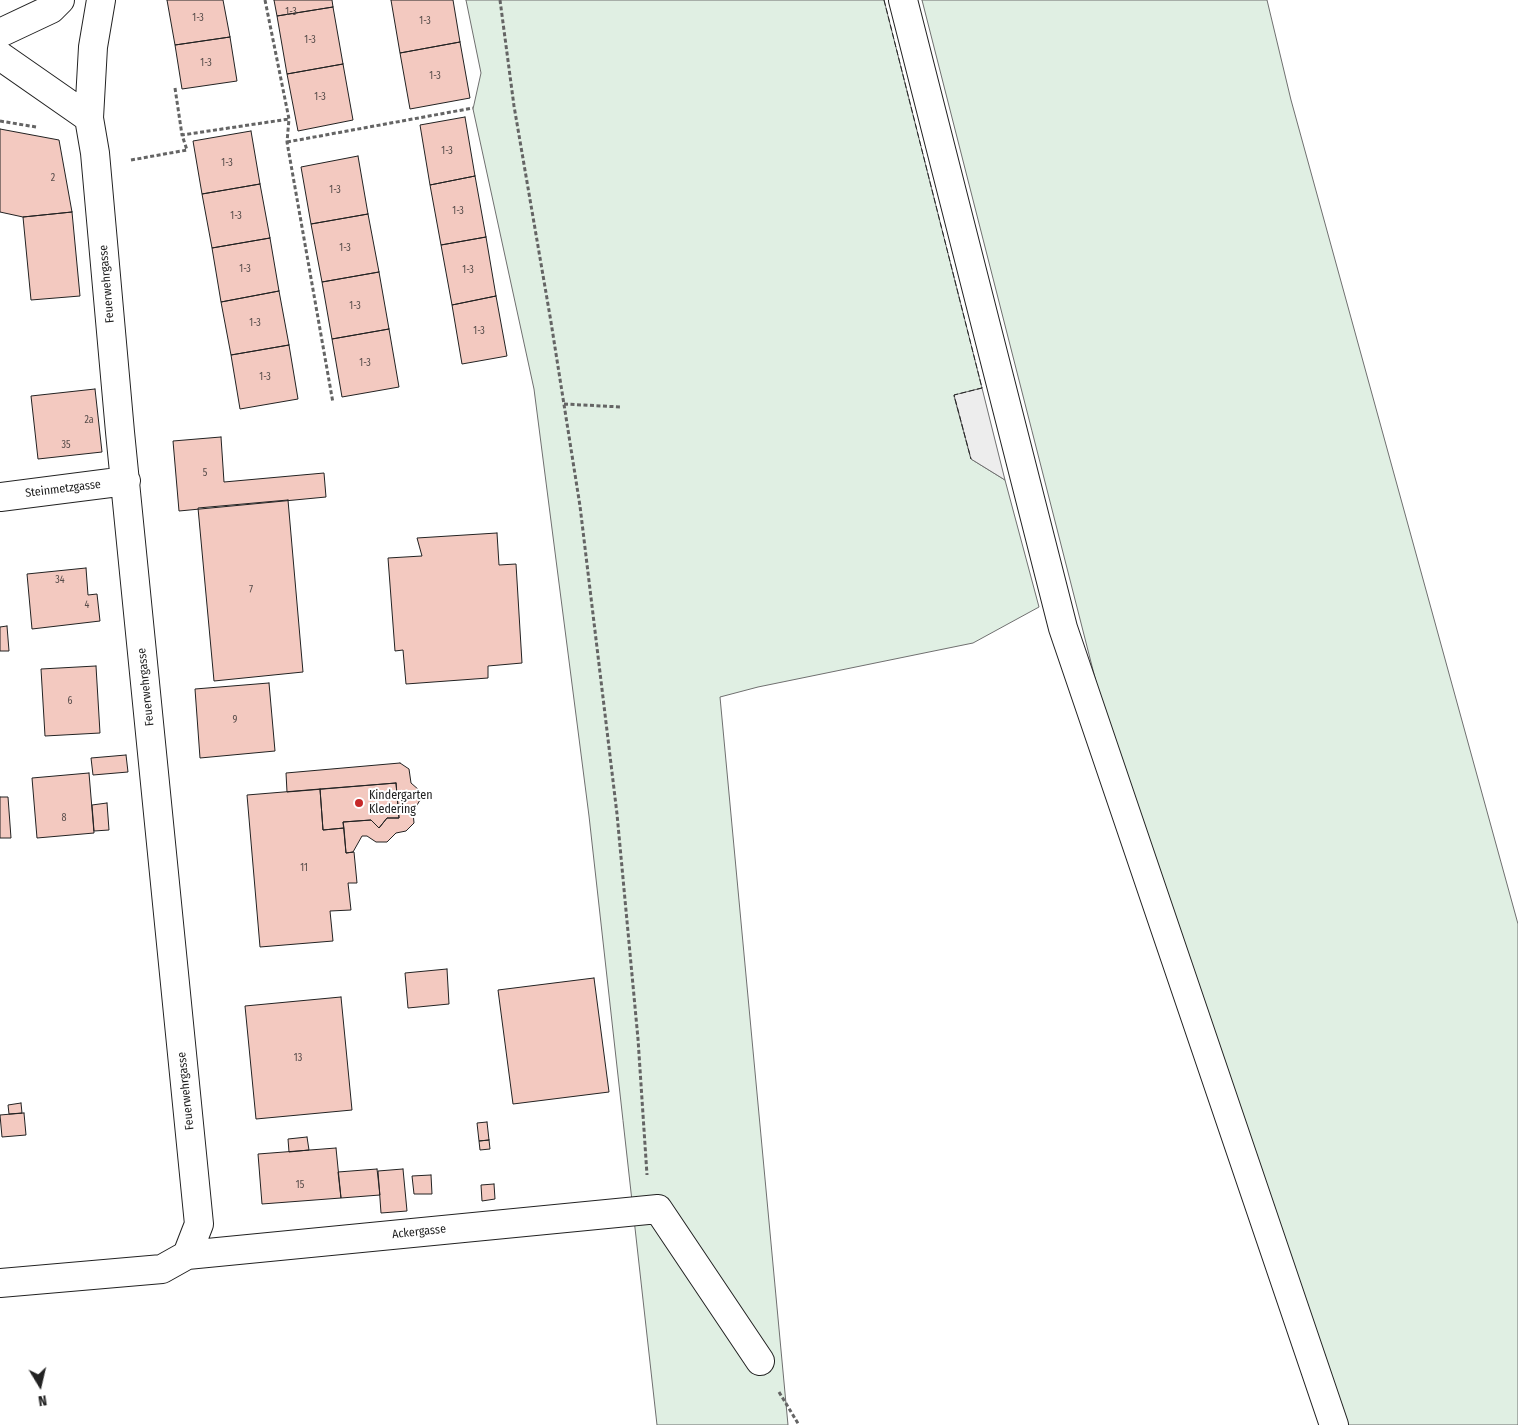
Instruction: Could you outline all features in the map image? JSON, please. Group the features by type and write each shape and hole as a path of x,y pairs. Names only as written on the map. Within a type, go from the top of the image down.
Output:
{"street":[{"path":"0,33 50,9 60,0"},
{"name":"Feuerwehrgasse","path":"101,0 93,47 89,118 95,153 199,1224 187,1255"},
{"path":"903,0 1063,628 1334,1425"},
{"path":"0,56 89,118"},
{"name":"Steinmetzgasse","path":"0,497 126,481"},
{"path":"650,1209 658,1209 760,1361"},
{"name":"Ackergasse","path":"0,1282 162,1270 187,1255 650,1209"}],"path":[{"path":"265,0 289,119 287,142 333,403"},
{"path":"500,0 514,106 580,506 617,814 638,1039 650,1209"},
{"path":"130,152 131,160 187,150 182,135 175,88"},
{"path":"287,142 473,108"},
{"path":"182,135 289,119"},
{"path":"564,404 621,407"}],"green space":[{"path":"466,0 884,0 982,388 954,396 971,459 1005,480 1039,607 973,643 758,687 720,697 788,1425 657,1425 589,816 534,389 473,109 481,73"},
{"path":"922,0 1267,0 1291,100 1518,924 1518,1425 1334,1425 1142,862"}],"shaded area":[{"path":"982,388 1005,480 971,459 954,395"}],"building":[{"path":"167,0 223,0 230,37 175,45"},
{"path":"274,0 332,0 333,7 277,16"},
{"path":"391,0 453,0 460,42 400,53"},
{"path":"333,7 343,64 287,74 277,16"},
{"path":"230,37 237,81 182,89 175,45"},
{"path":"460,42 470,98 410,109 400,53"},
{"path":"343,64 353,120 298,131 287,74"},
{"path":"465,117 475,176 430,185 420,125"},
{"path":"0,129 59,140 72,212 23,217 0,212"},
{"path":"251,131 260,184 202,194 193,141"},
{"path":"358,156 368,214 311,224 301,167"},
{"path":"475,176 486,237 441,245 430,185"},
{"path":"260,184 270,238 212,248 202,194"},
{"path":"72,212 80,296 31,300 23,217"},
{"path":"368,214 379,272 322,282 311,224"},
{"path":"486,237 496,296 452,305 441,245"},
{"path":"270,238 279,291 221,302 212,248"},
{"path":"379,272 389,329 332,339 322,282"},
{"path":"279,291 289,345 231,355 221,302"},
{"path":"496,296 507,356 462,364 452,305"},
{"path":"389,329 399,387 342,397 332,339"},
{"path":"289,345 298,399 240,409 231,355"},
{"path":"95,389 102,452 38,459 31,396"},
{"path":"221,437 224,482 324,473 326,497 179,511 173,441"},
{"path":"288,500 303,672 214,681 198,508"},
{"path":"497,533 499,565 516,564 522,663 488,666 488,678 406,684 403,650 395,651 388,558 422,556 417,538"},
{"path":"86,568 88,595 97,594 100,621 32,629 27,574"},
{"path":"7,626 9,651 0,651 0,627"},
{"path":"96,666 100,733 45,736 41,669"},
{"path":"269,683 275,751 200,758 195,689"},
{"path":"126,755 128,772 93,775 91,758"},
{"path":"400,763 409,769 411,783 419,790 420,800 413,812 414,823 406,831 396,833 387,842 376,842 367,836 362,836 353,852 346,853 343,822 371,820 379,828 387,818 399,818 396,783 287,792 286,773"},
{"path":"89,773 94,833 37,838 32,778"},
{"name":"Kindergarten Kledering","path":"396,783 399,818 387,818 379,828 371,820 343,822 344,828 323,830 320,789"},
{"path":"320,789 323,830 344,828 346,853 354,852 357,883 348,883 351,910 330,911 333,941 260,947 247,795"},
{"path":"0,797 8,797 11,838 0,838"},
{"path":"107,803 109,830 94,831 92,805"},
{"path":"447,969 449,1004 408,1008 405,973"},
{"path":"594,978 609,1092 513,1104 498,990"},
{"path":"341,997 352,1110 256,1119 245,1006"},
{"path":"21,1103 22,1113 9,1114 8,1105"},
{"path":"24,1113 26,1135 2,1137 0,1115"},
{"path":"487,1122 489,1140 479,1141 477,1123"},
{"path":"307,1137 309,1150 289,1152 288,1139"},
{"path":"489,1140 490,1149 480,1150 479,1141"},
{"path":"336,1148 341,1198 262,1204 258,1154"},
{"path":"377,1169 380,1195 341,1198 338,1172"},
{"path":"403,1169 407,1211 381,1213 378,1171"},
{"path":"431,1175 432,1194 414,1194 412,1176"},
{"path":"494,1184 495,1199 482,1201 481,1185"}],"fence":[{"path":"884,0 982,388 954,395 971,459"}],"place":[{"name":"Kindergarten Kledering","path":"359,803"}]}
